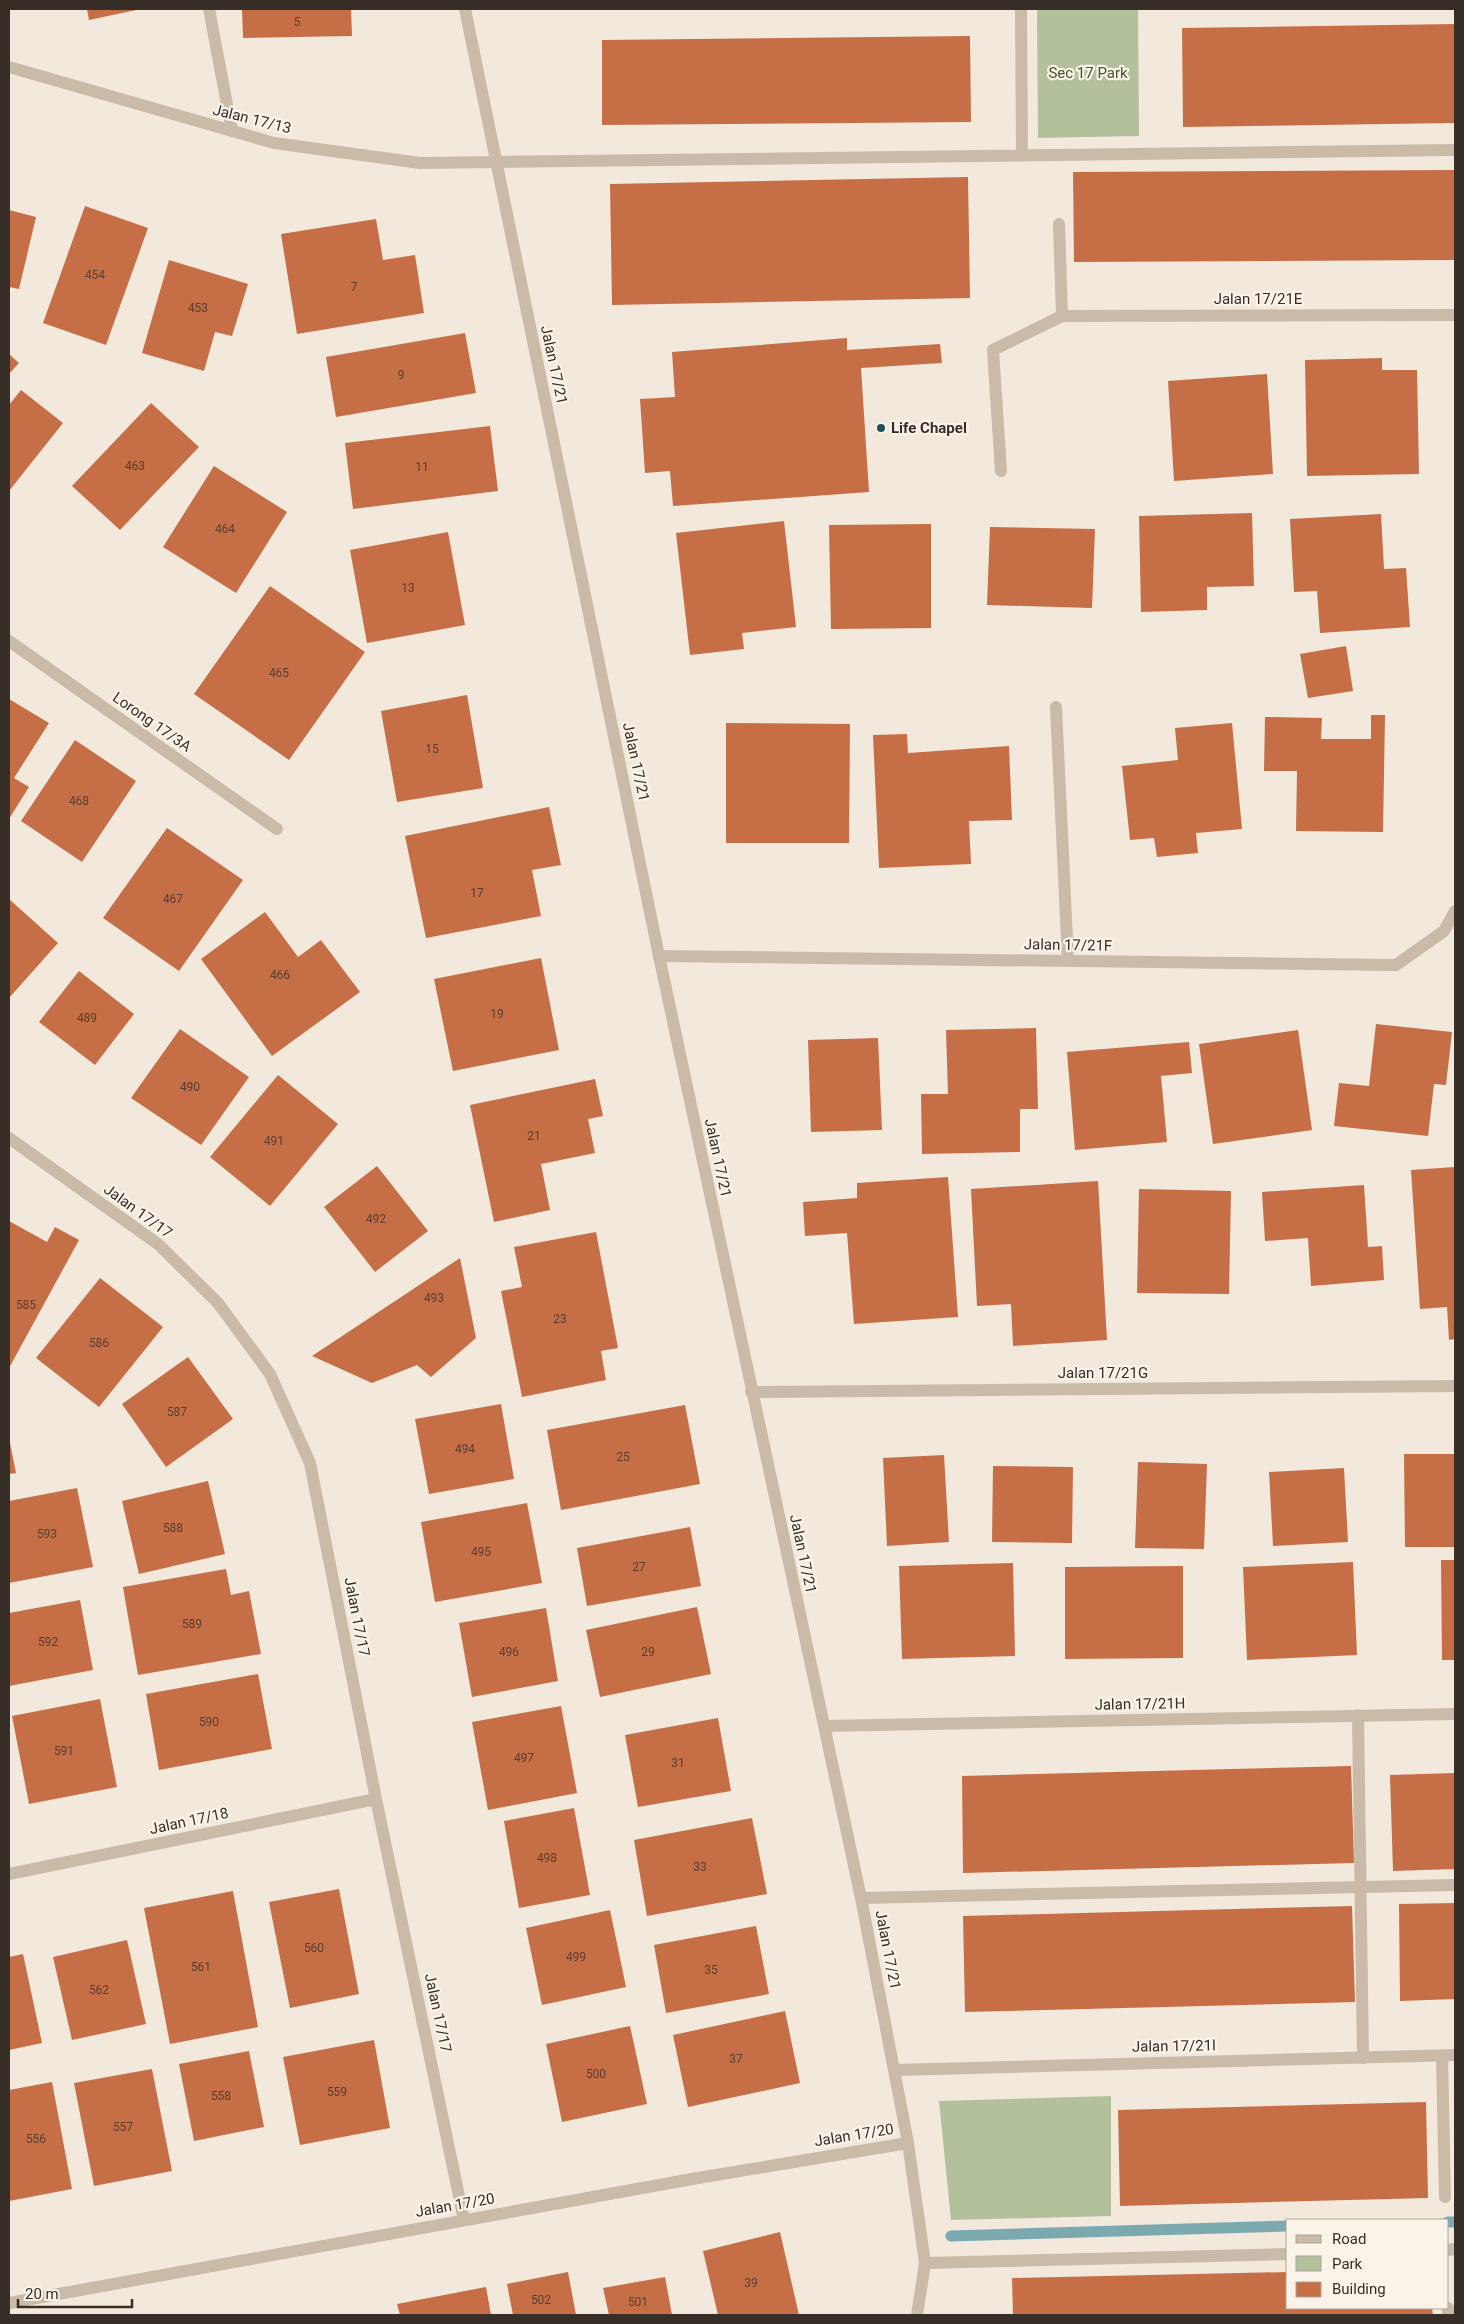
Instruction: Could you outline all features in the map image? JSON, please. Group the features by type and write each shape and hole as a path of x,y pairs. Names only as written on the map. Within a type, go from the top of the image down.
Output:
{"street":[{"path":"209,9 232,131"},
{"name":"Jalan 17/21","path":"464,9 659,956 751,1392 825,1726 895,2070 908,2143 925,2263 917,2315"},
{"path":"1021,9 1022,155"},
{"name":"Jalan 17/13","path":"9,67 274,143 420,163 1455,150"},
{"path":"1001,471 993,350 1062,316 1059,224"},
{"name":"Jalan 17/21E","path":"1062,316 1455,315"},
{"name":"Lorong 17/3A","path":"9,641 277,828"},
{"path":"1056,708 1068,961"},
{"name":"Jalan 17/21F","path":"659,956 1396,965 1444,931 1455,912"},
{"name":"Jalan 17/17","path":"9,1138 158,1244 218,1303 270,1374 310,1463 376,1799 464,2220"},
{"name":"Jalan 17/21G","path":"751,1392 1455,1386"},
{"name":"Jalan 17/21H","path":"825,1726 1455,1714"},
{"path":"1358,1715 1363,2058"},
{"name":"Jalan 17/18","path":"9,1874 376,1799"},
{"path":"861,1898 1455,1885"},
{"path":"1445,2197 1449,2055"},
{"name":"Jalan 17/21I","path":"895,2070 1449,2055"},
{"name":"Jalan 17/20","path":"9,2303 464,2220 908,2143"},
{"path":"925,2263 1286,2254"}],"green space":[{"name":"Sec 17 Park","path":"1037,9 1138,9 1139,136 1038,138"},
{"path":"1111,2096 1111,2216 951,2220 939,2101"}],"building":[{"path":"87,9 136,9 136,10 89,20"},
{"path":"242,9 351,9 352,36 243,38"},
{"path":"1455,24 1455,123 1183,127 1182,28"},
{"path":"970,36 971,122 602,125 602,40"},
{"path":"1455,170 1455,260 1074,262 1073,172"},
{"path":"968,177 970,298 612,305 610,184"},
{"path":"85,206 148,228 106,345 43,323"},
{"path":"9,210 36,217 19,289 9,287"},
{"path":"376,219 383,260 415,255 424,313 297,334 281,234"},
{"path":"169,260 248,284 232,336 215,332 204,371 142,353"},
{"path":"465,333 476,393 336,417 326,357"},
{"path":"847,338 847,350 940,344 942,363 861,368 869,492 673,506 670,471 645,473 640,399 675,397 672,352"},
{"path":"9,354 19,363 9,374"},
{"path":"1382,358 1382,370 1417,370 1419,474 1307,476 1305,360"},
{"path":"1267,374 1273,474 1174,481 1168,381"},
{"path":"21,390 63,423 9,491 9,405"},
{"path":"151,403 199,447 120,530 72,486"},
{"path":"490,426 498,491 353,509 345,443"},
{"path":"214,466 287,512 236,593 163,547"},
{"path":"1252,513 1254,586 1207,587 1207,610 1141,612 1139,516"},
{"path":"1381,514 1384,569 1406,568 1410,627 1320,633 1317,591 1294,592 1290,519"},
{"path":"784,521 796,627 742,633 744,649 690,655 676,533"},
{"path":"931,524 931,628 831,629 829,525"},
{"path":"990,527 1095,529 1092,608 987,605"},
{"path":"448,532 465,625 367,643 350,550"},
{"path":"270,586 365,652 289,760 194,694"},
{"path":"1346,646 1353,691 1308,698 1300,654"},
{"path":"467,695 483,788 397,802 381,711"},
{"path":"9,699 49,723 14,778 29,787 9,819"},
{"path":"1371,715 1385,715 1383,832 1296,831 1297,771 1264,771 1265,717 1322,718 1321,739 1371,739"},
{"path":"726,723 850,724 849,843 726,843"},
{"path":"1232,723 1242,829 1196,833 1198,853 1157,857 1154,838 1130,840 1122,766 1178,760 1175,728"},
{"path":"907,734 908,753 1009,746 1012,820 969,821 971,864 879,868 873,735"},
{"path":"75,740 136,781 82,862 21,821"},
{"path":"549,807 561,865 532,870 541,916 426,938 405,836"},
{"path":"167,828 243,880 179,971 103,918"},
{"path":"9,899 58,943 9,998"},
{"path":"265,912 298,957 321,940 360,992 272,1056 201,959"},
{"path":"541,958 559,1050 453,1071 434,979"},
{"path":"79,971 134,1014 95,1065 39,1022"},
{"path":"1376,1024 1452,1032 1446,1085 1434,1084 1428,1136 1334,1126 1339,1083 1369,1086"},
{"path":"1036,1028 1038,1109 1020,1109 1020,1152 922,1154 921,1094 948,1094 946,1030"},
{"path":"180,1029 249,1077 201,1145 131,1098"},
{"path":"1298,1030 1312,1130 1213,1144 1199,1044"},
{"path":"878,1038 882,1130 811,1132 808,1040"},
{"path":"1189,1042 1192,1073 1161,1076 1167,1142 1075,1150 1067,1052"},
{"path":"278,1075 338,1124 270,1206 210,1157"},
{"path":"595,1079 603,1116 588,1119 595,1153 541,1164 550,1210 494,1222 470,1105"},
{"path":"377,1166 428,1231 375,1272 324,1207"},
{"path":"1455,1167 1455,1339 1449,1340 1447,1307 1420,1309 1411,1170"},
{"path":"948,1177 958,1317 854,1324 847,1233 805,1236 803,1202 857,1198 857,1183"},
{"path":"1098,1181 1107,1340 1013,1346 1011,1304 977,1306 971,1189"},
{"path":"1364,1185 1368,1247 1382,1246 1384,1280 1311,1286 1308,1238 1265,1241 1262,1192"},
{"path":"1139,1189 1231,1191 1229,1294 1137,1293"},
{"path":"9,1221 47,1242 55,1227 79,1240 9,1368"},
{"path":"596,1232 618,1348 601,1351 606,1380 522,1397 501,1291 522,1287 514,1247"},
{"path":"460,1258 476,1338 431,1377 417,1365 372,1383 312,1356"},
{"path":"100,1278 163,1327 99,1407 36,1358"},
{"path":"188,1357 233,1419 166,1467 122,1404"},
{"path":"501,1404 514,1479 429,1494 415,1419"},
{"path":"685,1405 700,1484 561,1510 547,1430"},
{"path":"9,1438 16,1473 9,1474"},
{"path":"1404,1454 1455,1454 1455,1547 1405,1547"},
{"path":"944,1455 949,1542 887,1546 883,1458"},
{"path":"1138,1462 1207,1464 1204,1549 1135,1548"},
{"path":"993,1466 1073,1467 1072,1543 992,1542"},
{"path":"1344,1468 1348,1542 1273,1546 1269,1472"},
{"path":"208,1481 225,1554 139,1574 122,1501"},
{"path":"77,1488 93,1567 9,1583 9,1501"},
{"path":"527,1503 542,1583 435,1602 421,1522"},
{"path":"690,1527 701,1586 587,1606 577,1548"},
{"path":"1441,1560 1455,1560 1455,1660 1442,1660"},
{"path":"1353,1562 1357,1655 1247,1660 1243,1567"},
{"path":"1013,1563 1015,1656 902,1659 899,1566"},
{"path":"1183,1566 1183,1658 1065,1659 1065,1567"},
{"path":"226,1569 231,1595 249,1591 261,1654 138,1675 123,1587"},
{"path":"80,1600 93,1670 9,1686 9,1613"},
{"path":"697,1607 711,1674 600,1697 586,1630"},
{"path":"546,1608 558,1681 472,1697 459,1623"},
{"path":"258,1674 272,1749 159,1770 146,1694"},
{"path":"100,1699 117,1787 29,1804 12,1716"},
{"path":"561,1706 577,1793 488,1810 472,1722"},
{"path":"718,1718 731,1791 638,1807 625,1735"},
{"path":"1351,1766 1354,1863 963,1873 962,1776"},
{"path":"1455,1773 1455,1869 1393,1871 1390,1775"},
{"path":"574,1808 590,1895 519,1908 504,1821"},
{"path":"752,1818 767,1894 647,1916 634,1840"},
{"path":"339,1889 359,1994 290,2008 269,1902"},
{"path":"233,1891 258,2027 170,2044 144,1908"},
{"path":"1455,1903 1455,1999 1400,2001 1399,1904"},
{"path":"1352,1906 1355,2002 965,2012 963,1916"},
{"path":"610,1910 626,1987 542,2005 526,1928"},
{"path":"756,1926 769,1994 666,2013 654,1945"},
{"path":"127,1940 146,2024 72,2040 53,1957"},
{"path":"23,1954 42,2043 9,2050 9,1957"},
{"path":"785,2011 800,2083 688,2107 673,2035"},
{"path":"630,2026 647,2104 562,2122 546,2044"},
{"path":"374,2040 390,2128 300,2145 283,2057"},
{"path":"249,2051 264,2127 194,2141 179,2064"},
{"path":"152,2069 172,2171 94,2186 74,2083"},
{"path":"52,2082 72,2189 9,2201 9,2090"},
{"path":"1426,2102 1428,2198 1120,2206 1118,2110"},
{"path":"780,2232 799,2315 718,2315 703,2251"},
{"path":"568,2272 576,2315 513,2315 507,2284"},
{"path":"1286,2272 1286,2309 1432,2309 1433,2315 1013,2315 1012,2278"},
{"path":"665,2277 672,2315 609,2315 603,2288"},
{"path":"486,2287 491,2315 400,2315 397,2304"}],"waterway":[{"path":"1449,2222 1455,2222"},
{"path":"951,2236 1286,2226"}],"place":[{"name":"Life Chapel","path":"881,428"}]}
